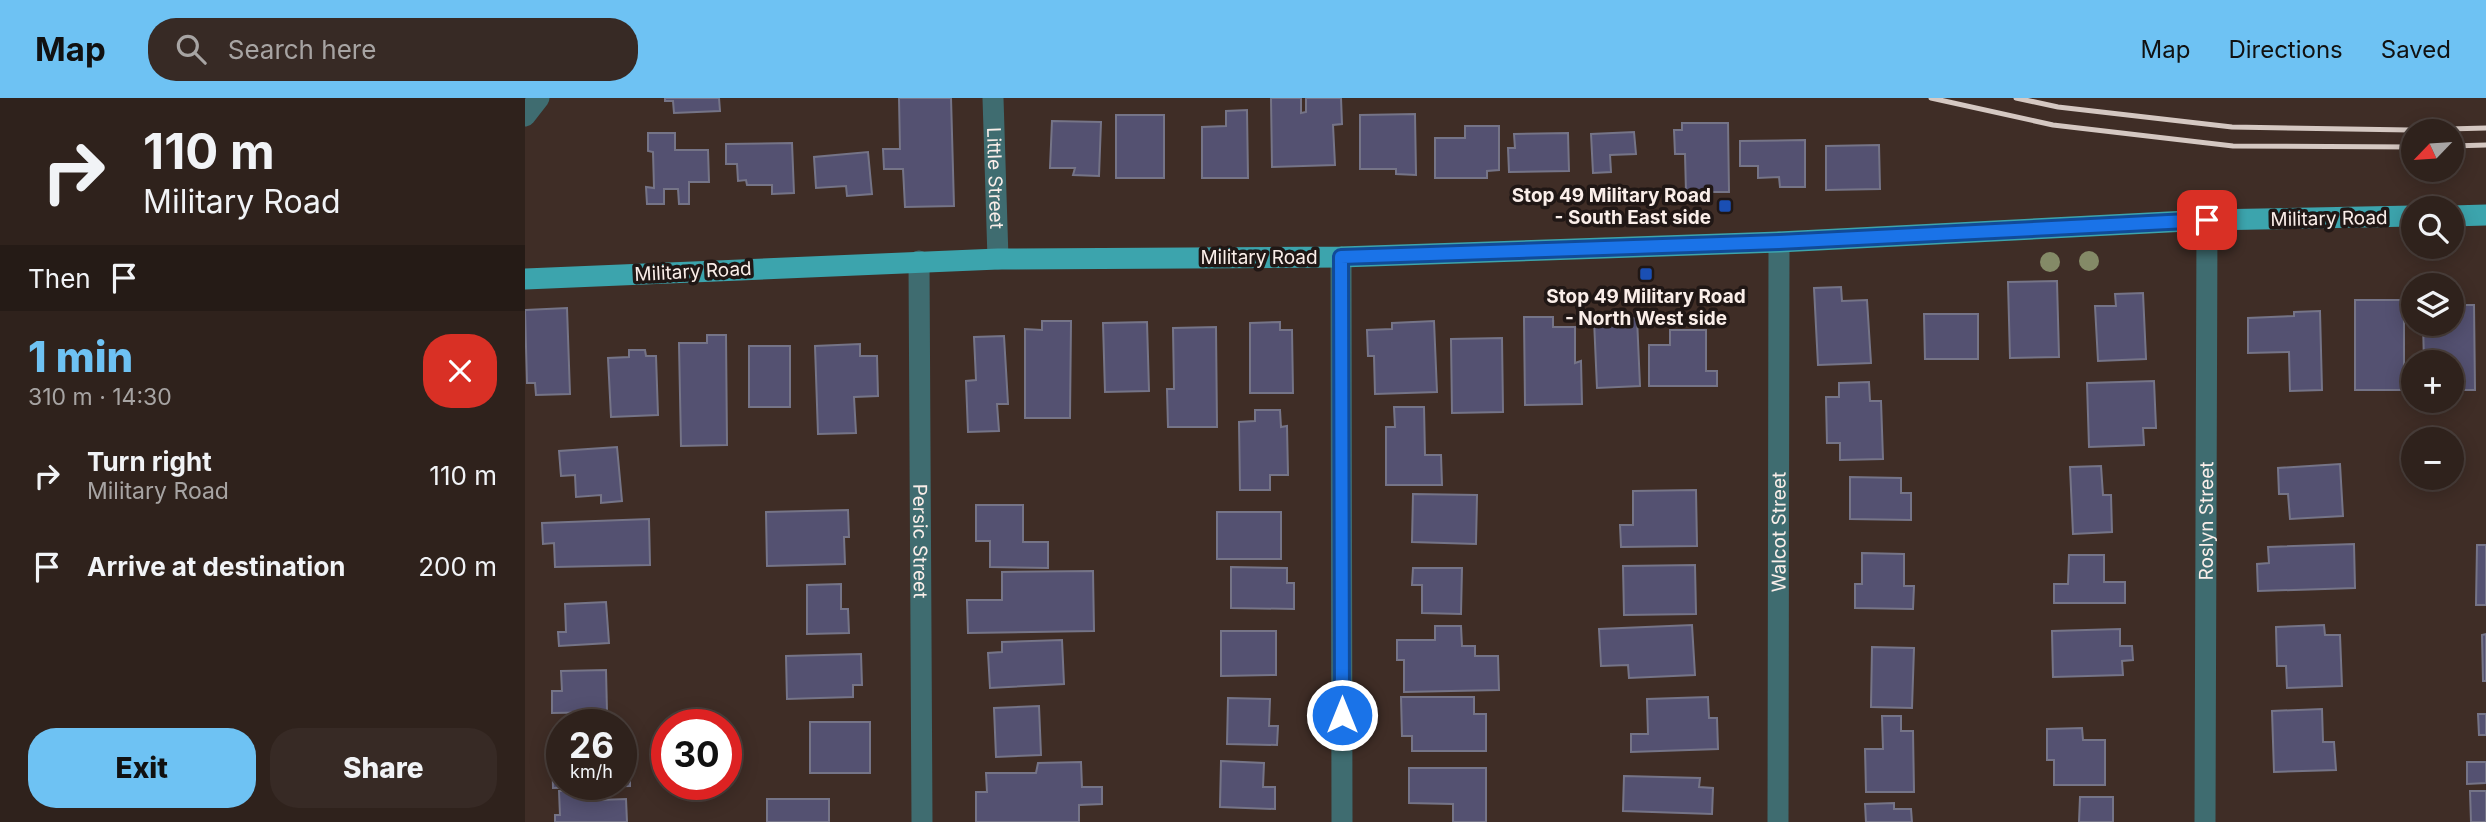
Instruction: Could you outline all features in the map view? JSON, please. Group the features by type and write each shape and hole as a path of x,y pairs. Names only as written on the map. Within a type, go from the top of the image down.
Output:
{"main road":[{"path":"2464,216 2486,215"},
{"name":"Military Road","path":"525,279 919,261 1341,257 1779,242 2207,220 2401,216"}],"street":[{"path":"525,116 540,98"},
{"name":"Little Street","path":"993,98 998,259"},
{"name":"Roslyn Street","path":"2205,822 2207,220"},
{"name":"Walcot Street","path":"1778,822 1779,242"},
{"path":"1341,257 1342,822"},
{"name":"Persic Street","path":"919,261 922,822"}],"building":[{"path":"665,98 719,98 720,111 674,113 673,101 665,101"},
{"path":"899,98 951,98 954,206 905,207 903,169 884,169 883,149 900,149"},
{"path":"1271,98 1301,98 1301,113 1306,112 1306,98 1341,98 1342,124 1333,125 1335,165 1272,167"},
{"path":"1247,110 1248,178 1202,178 1202,127 1226,126 1226,111"},
{"path":"1415,114 1416,175 1396,174 1396,169 1360,169 1360,115"},
{"path":"1116,115 1164,115 1164,178 1116,178"},
{"path":"1052,121 1101,122 1099,176 1073,175 1075,168 1050,168"},
{"path":"1682,123 1728,123 1729,192 1686,192 1685,154 1675,154 1674,130 1682,130"},
{"path":"1465,126 1499,126 1499,170 1487,171 1487,178 1435,178 1435,138 1465,138"},
{"path":"1634,132 1636,154 1610,155 1611,172 1593,173 1591,134"},
{"path":"648,133 675,133 675,150 708,150 709,182 689,182 689,204 679,204 678,189 664,189 664,204 647,204 646,187 654,188 653,152 648,151"},
{"path":"1568,133 1569,171 1509,172 1508,148 1515,148 1514,134"},
{"path":"1805,140 1805,187 1780,187 1779,177 1758,178 1758,166 1740,166 1740,141"},
{"path":"792,143 794,193 772,194 772,185 747,185 746,180 738,181 737,164 726,164 726,144"},
{"path":"1879,145 1880,189 1826,190 1826,146"},
{"path":"868,152 872,194 847,196 846,186 816,188 814,157"},
{"path":"2057,281 2059,357 2010,358 2008,282"},
{"path":"1841,287 1842,301 1867,300 1871,363 1818,365 1814,288"},
{"path":"2143,293 2146,359 2098,361 2095,306 2116,306 2115,294"},
{"path":"2355,300 2401,300 2401,336 2404,336 2404,350 2401,350 2401,390 2355,390"},
{"path":"2464,305 2474,305 2475,390 2464,390 2464,350 2424,350 2423,336 2464,336"},
{"path":"567,308 570,394 536,395 535,383 527,383 525,310"},
{"path":"2320,311 2322,390 2290,391 2289,352 2248,353 2248,318 2294,316 2294,312"},
{"path":"1924,314 1978,314 1978,359 1925,359"},
{"path":"1524,317 1553,317 1553,327 1575,327 1575,363 1581,361 1582,404 1525,405"},
{"path":"1637,318 1640,386 1597,388 1594,320"},
{"path":"1042,321 1071,321 1070,418 1025,418 1025,329 1042,330"},
{"path":"1434,321 1437,392 1375,394 1374,356 1368,356 1367,330 1392,329 1392,323"},
{"path":"1147,322 1149,391 1105,392 1103,323"},
{"path":"1280,322 1280,330 1292,330 1293,393 1250,393 1250,323"},
{"path":"1216,327 1217,427 1168,427 1167,389 1174,389 1173,328"},
{"path":"1670,330 1706,330 1706,371 1717,371 1717,386 1649,386 1649,345 1670,345"},
{"path":"707,335 726,335 727,445 681,446 679,343 707,343"},
{"path":"1004,336 1008,404 997,404 999,431 968,432 966,381 976,380 974,337"},
{"path":"1502,338 1503,412 1452,413 1451,339"},
{"path":"860,344 860,356 877,356 878,396 854,397 856,433 818,434 815,346"},
{"path":"749,346 790,346 790,407 749,407"},
{"path":"629,350 645,350 646,356 656,356 658,415 611,417 608,358 629,357"},
{"path":"2154,381 2156,428 2143,428 2144,445 2089,447 2087,383"},
{"path":"1869,382 1870,401 1881,401 1883,459 1840,460 1840,443 1827,443 1826,397 1839,397 1839,383"},
{"path":"1394,407 1424,407 1425,455 1441,455 1442,485 1386,485 1386,427 1395,427"},
{"path":"1255,410 1280,410 1281,427 1287,426 1288,475 1270,475 1270,490 1240,490 1239,422 1255,421"},
{"path":"617,447 622,501 601,503 601,495 576,497 575,475 561,476 559,451"},
{"path":"2340,464 2343,516 2290,519 2288,494 2279,494 2278,468"},
{"path":"2101,466 2103,495 2111,495 2112,532 2073,534 2070,467"},
{"path":"1850,477 1901,478 1901,493 1911,493 1911,520 1850,519"},
{"path":"1696,490 1697,546 1621,547 1620,525 1633,525 1633,491"},
{"path":"1413,494 1477,495 1476,544 1412,542"},
{"path":"976,505 1023,505 1023,542 1048,542 1048,568 990,567 990,541 976,541"},
{"path":"848,510 849,537 844,537 845,564 767,566 766,512"},
{"path":"1217,512 1281,512 1281,559 1217,559"},
{"path":"649,519 650,565 555,567 554,543 543,544 542,523"},
{"path":"2354,544 2355,588 2258,591 2257,564 2269,563 2268,547"},
{"path":"2477,545 2486,545 2486,605 2476,605"},
{"path":"1862,553 1904,554 1904,586 1914,586 1913,609 1855,608 1855,584 1862,584"},
{"path":"2069,555 2104,555 2104,582 2125,582 2125,603 2054,603 2054,584 2068,584"},
{"path":"1695,565 1696,614 1624,615 1623,566"},
{"path":"1231,567 1287,568 1287,583 1294,583 1294,609 1231,608"},
{"path":"1413,568 1462,568 1461,614 1422,613 1422,585 1412,585"},
{"path":"1093,571 1094,631 968,633 967,600 1002,600 1002,572"},
{"path":"841,584 841,609 848,609 849,633 807,634 807,585"},
{"path":"606,602 609,643 559,646 558,632 566,632 565,604"},
{"path":"1692,625 1695,675 1629,678 1628,665 1601,666 1599,629"},
{"path":"2324,625 2325,635 2340,635 2342,686 2287,688 2286,666 2277,666 2276,627"},
{"path":"1435,626 1461,626 1462,646 1475,646 1475,656 1498,656 1499,690 1404,692 1404,660 1397,660 1397,640 1435,640"},
{"path":"2120,629 2120,646 2132,646 2133,660 2122,661 2123,675 2053,677 2052,631"},
{"path":"1221,631 1276,631 1276,675 1221,676"},
{"path":"2486,634 2486,681 2483,681 2482,635"},
{"path":"1062,640 1064,684 990,688 988,653 1002,652 1002,642"},
{"path":"1872,647 1914,648 1912,708 1871,707"},
{"path":"861,654 862,685 853,685 853,697 787,699 786,656"},
{"path":"606,670 607,709 552,709 552,691 562,691 561,671"},
{"path":"1401,697 1474,697 1474,714 1486,714 1486,751 1412,751 1412,736 1402,736"},
{"path":"1708,697 1709,718 1717,718 1718,749 1631,752 1631,734 1648,734 1647,699"},
{"path":"1228,698 1270,699 1269,726 1278,726 1277,745 1227,744"},
{"path":"1039,706 1041,755 996,757 994,708"},
{"path":"2322,709 2323,742 2334,742 2336,770 2274,772 2272,711"},
{"path":"2478,714 2486,714 2486,735 2479,735"},
{"path":"1882,716 1901,716 1901,731 1913,731 1914,792 1866,792 1865,749 1883,749"},
{"path":"810,722 870,722 870,773 810,773"},
{"path":"2082,728 2083,740 2105,740 2105,785 2054,785 2054,760 2047,760 2047,729"},
{"path":"1221,761 1264,763 1263,787 1275,787 1275,809 1220,807"},
{"path":"1081,762 1082,787 1102,787 1102,804 1079,805 1079,822 976,822 976,792 987,792 986,773 1036,773 1038,763"},
{"path":"2467,762 2486,762 2486,783 2467,784"},
{"path":"1409,768 1486,768 1486,822 1453,822 1453,804 1409,803"},
{"path":"1624,776 1700,778 1699,787 1713,788 1712,814 1623,811"},
{"path":"2470,791 2486,791 2486,822 2471,822"},
{"path":"2080,797 2113,797 2113,822 2079,822"},
{"path":"767,799 829,799 829,822 767,822"},
{"path":"559,800 626,800 627,822 555,822 555,815 560,815"},
{"path":"1894,803 1894,809 1911,809 1912,822 1866,822 1865,804"}],"railway":[{"path":"1931,98 2053,125 2233,146 2401,147"},
{"path":"2016,98 2058,107 2232,127 2410,130 2486,128"},
{"path":"2464,146 2486,145"}],"place":[{"name":"Stop 49 Military Road - South East side","path":"1725,206"},
{"name":"Stop 49 Military Road - North West side","path":"1646,274"}],"route":[{"path":"1342,715 1341,257 1779,242 2207,220"}]}
